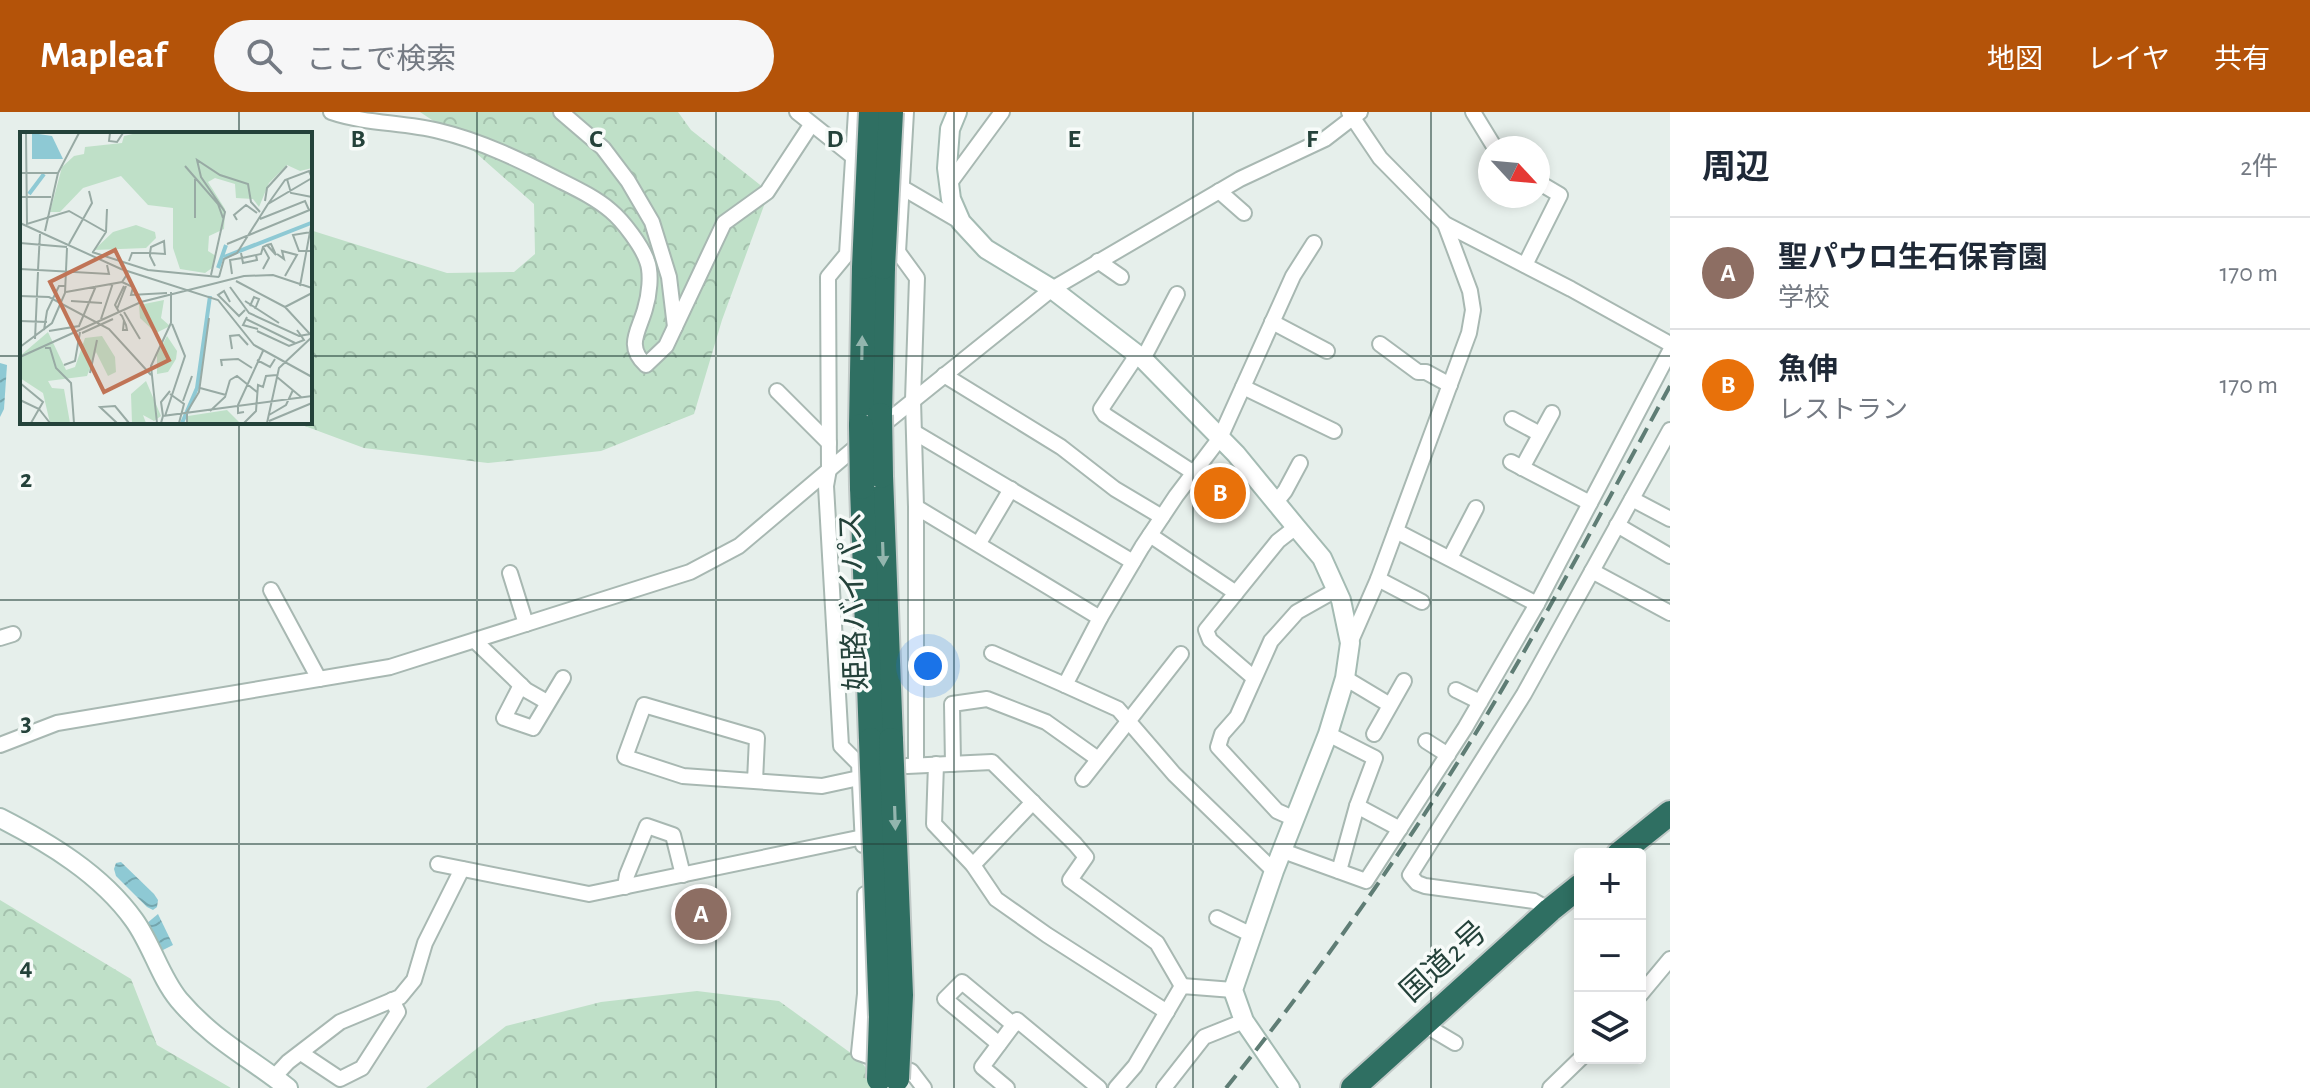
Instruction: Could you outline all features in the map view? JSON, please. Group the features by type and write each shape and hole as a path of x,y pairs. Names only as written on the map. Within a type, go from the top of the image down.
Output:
{"highway":[{"name":"姫路バイパス","path":"871,112 871,420 881,740 881,1017 888,1083"},
{"name":"姫路バイパス","path":"873,260 891,112"},
{"path":"1626,848 1670,813"},
{"name":"国道2号","path":"1367,1083 1423,1024 1574,891"}],"street":[{"path":"331,112 351,119 441,131 511,156 586,194 612,212 648,261 646,307 634,339 638,358 646,365 666,346 724,223 767,192 811,125"},
{"path":"561,112 603,148 628,181 652,222 669,277 675,327"},
{"path":"797,112 852,157 961,222 986,249 1052,289 1140,357 1220,438 1322,558 1341,600 1350,643"},
{"path":"856,112 852,157 873,260"},
{"path":"873,260 902,188 906,112"},
{"path":"957,112 950,129 949,184 951,199 961,222"},
{"path":"949,184 1002,112"},
{"path":"1473,112 1488,136"},
{"path":"0,745 57,723 390,667 690,572 739,546 913,400 1052,289 1240,179 1325,139 1354,114 1380,158 1445,224 1670,344"},
{"path":"1525,265 1560,195 1550,189"},
{"path":"1219,191 1244,213"},
{"path":"1290,1088 1244,1021 1233,990 1274,871 1328,734 1345,678 1350,643 1378,579 1469,333 1473,310 1470,291 1445,224"},
{"path":"1065,685 1133,562 1220,438 1293,276 1314,243"},
{"path":"916,765 913,400 917,278 873,260 828,277 829,469 826,486 841,746 859,771 863,837 865,994 859,1053 911,1071 924,1088"},
{"path":"1098,261 1121,277"},
{"path":"1177,294 1140,357 1101,409 1105,415 1194,473"},
{"path":"1272,322 1327,351"},
{"path":"1380,344 1418,372 1426,372 1450,385"},
{"path":"1283,851 1366,881 1448,755 1537,604 1670,351"},
{"path":"944,375 1061,447 1115,489 1162,517"},
{"path":"1243,387 1334,431"},
{"path":"777,391 829,443"},
{"path":"1552,413 1517,465 1590,503"},
{"path":"1512,419 1540,434"},
{"path":"1550,910 1534,901 1425,886 1410,875 1524,694 1670,430"},
{"path":"914,432 1133,562"},
{"path":"1276,502 1300,463"},
{"path":"979,543 1011,489"},
{"path":"1632,499 1670,519"},
{"path":"916,507 1100,618"},
{"path":"1450,558 1476,508"},
{"path":"1617,525 1670,556"},
{"path":"1254,678 1210,640 1206,630 1278,541 1296,527"},
{"path":"1396,531 1537,604"},
{"path":"1150,535 1236,593"},
{"path":"1592,571 1670,613"},
{"path":"510,573 526,624"},
{"path":"1378,579 1422,602"},
{"path":"271,590 319,679"},
{"path":"1295,819 1277,811 1218,747 1222,734 1237,717 1271,641 1297,612 1336,590"},
{"path":"475,641 521,685 547,702"},
{"path":"992,653 1118,709 1174,774 1274,871"},
{"path":"1083,779 1181,654"},
{"path":"521,685 504,718 533,728 563,678"},
{"path":"1345,678 1390,705"},
{"path":"1374,734 1404,681"},
{"path":"1456,690 1480,702"},
{"path":"953,764 952,704 987,699 1046,722 1098,759"},
{"path":"755,781 757,738 644,705 625,757 683,776 822,786 859,771 992,762 1086,857 1070,880 1157,943 1182,986"},
{"path":"1328,734 1375,758 1357,806 1339,871"},
{"path":"1426,741 1448,755"},
{"path":"936,764 934,824 973,865 996,899 1167,1012"},
{"path":"973,865 1033,802"},
{"path":"1357,806 1400,829"},
{"path":"0,818 38,838 96,878 134,920 176,997 204,1027 281,1083 288,1062 340,1022 400,997 414,980 425,943 462,869"},
{"path":"625,887 647,826 673,835 683,875"},
{"path":"438,864 589,894 863,837"},
{"path":"1217,918 1252,935"},
{"path":"1642,992 1670,959"},
{"path":"999,1044 945,999 962,982 1014,1025"},
{"path":"1182,986 1233,990"},
{"path":"1116,1088 1135,1066 1182,986"},
{"path":"301,1053 340,1079 362,1068 398,1012 392,1000"},
{"path":"1007,1088 982,1067 1017,1020 1099,1088"},
{"path":"1164,1088 1204,1037 1244,1021"},
{"path":"1423,1024 1455,1043"},
{"path":"1550,1088 1575,1064"}],"green space":[{"path":"420,112 678,112 691,130 769,192 722,320 694,414 601,451 488,463 364,448 299,424 312,424 312,231 447,273 514,272 535,254 534,204 459,138"},
{"path":"0,900 131,979 157,1045 231,1088 0,1088"},
{"path":"697,991 779,1001 859,1059 881,1088 426,1088 506,1026 601,1002"}],"water":[{"path":"0,363 7,365 4,409 0,417"},
{"path":"121,862 158,900 153,910 116,876 116,863"},
{"path":"158,914 173,945 161,951 146,924"}],"railway":[{"path":"1226,1088 1324,960 1446,782 1525,650 1670,386"}],"place":[{"name":"魚伸","path":"1220,493"},
{"name":"聖パウロ生石保育園","path":"701,914"}]}
